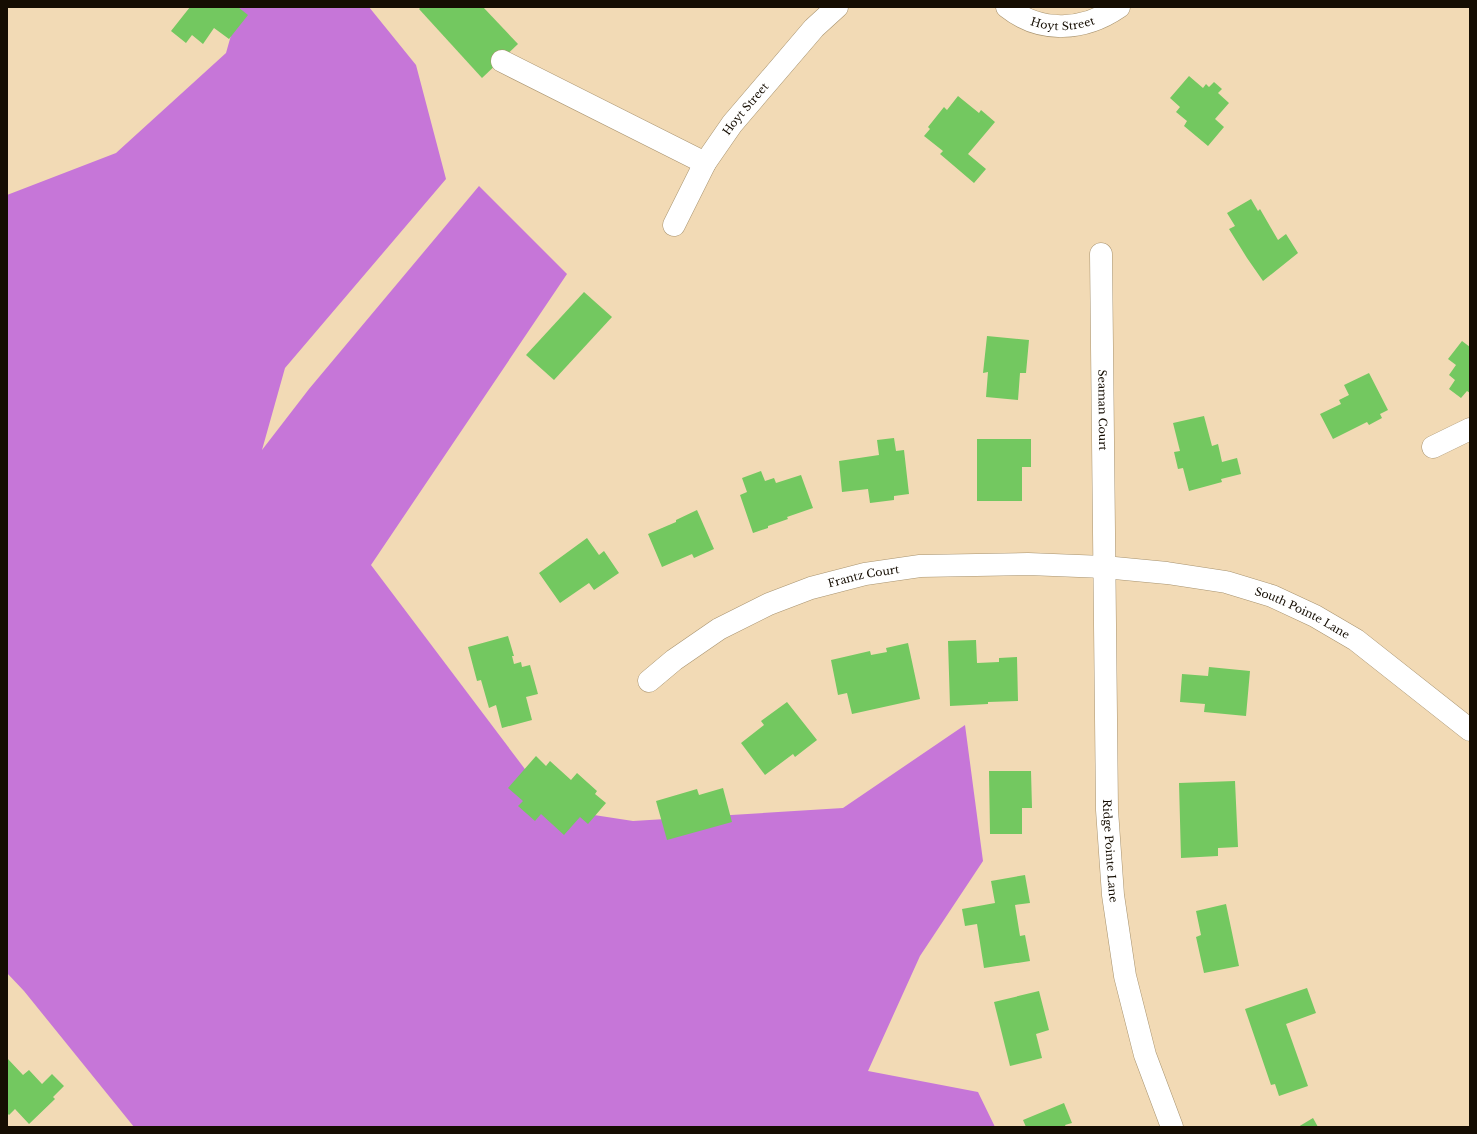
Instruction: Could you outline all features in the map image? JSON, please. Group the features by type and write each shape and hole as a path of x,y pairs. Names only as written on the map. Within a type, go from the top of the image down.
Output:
{"street":[{"name":"Hoyt Street","path":"674,225 705,163 732,124 814,28 837,7"},
{"name":"Hoyt Street","path":"1007,7 1036,23 1060,27 1085,24 1108,15 1119,7"},
{"path":"502,61 705,163"},
{"name":"Seaman Court","path":"1101,254 1104,567"},
{"path":"1433,447 1470,429"},
{"name":"Frantz Court","path":"649,681 674,660 726,625 769,604 811,588 865,574 920,566 1028,564 1104,567"},
{"name":"South Pointe Lane","path":"1104,567 1167,573 1226,582 1272,596 1315,616 1356,640 1470,730"},
{"name":"Ridge Pointe Lane","path":"1104,567 1107,810 1113,895 1126,976 1145,1055 1172,1127"}],"shaded area":[{"path":"239,7 369,7 416,65 446,179 285,368 262,450 309,389 479,186 567,274 371,565 555,809 633,821 843,808 965,725 983,861 920,956 868,1071 978,1092 995,1127 134,1127 24,991 7,973 7,195 116,153 226,53"}],"building":[{"path":"190,7 238,7 248,15 229,39 214,28 203,44 192,35 186,43 171,31"},
{"path":"421,7 483,7 518,44 482,78 419,9"},
{"path":"1189,76 1203,88 1206,84 1209,87 1214,82 1222,89 1218,93 1229,103 1215,119 1224,127 1208,146 1184,126 1187,121 1176,112 1180,107 1170,98"},
{"path":"958,96 979,113 981,110 995,122 968,154 986,169 974,183 940,154 943,151 924,136 930,129 928,127 944,107 947,110"},
{"path":"1251,199 1258,211 1260,209 1278,240 1286,234 1298,253 1263,281 1229,229 1235,226 1227,213"},
{"path":"584,292 612,317 554,380 526,355"},
{"path":"987,336 1029,340 1026,373 1020,373 1018,400 986,397 988,372 983,373"},
{"path":"1462,341 1470,347 1470,393 1467,391 1461,398 1449,389 1455,380 1449,375 1456,365 1448,359"},
{"path":"1369,373 1388,410 1380,414 1382,418 1369,425 1367,422 1333,439 1320,414 1341,404 1339,400 1349,395 1344,385"},
{"path":"1204,416 1212,446 1218,444 1222,462 1237,458 1241,474 1221,479 1222,482 1189,491 1183,468 1178,469 1174,452 1180,451 1173,423"},
{"path":"894,438 896,451 904,450 909,494 894,496 894,500 870,503 868,489 842,492 839,461 879,455 877,440"},
{"path":"977,439 1031,439 1031,467 1022,467 1022,501 977,501"},
{"path":"761,471 765,481 774,478 776,483 801,475 813,508 787,517 788,519 753,533 740,495 747,492 742,478"},
{"path":"697,510 714,549 694,558 692,554 662,567 648,534 676,522 676,520"},
{"path":"587,538 599,555 604,551 619,573 594,590 589,583 560,603 539,573"},
{"path":"508,636 514,656 512,656 514,664 521,662 522,667 530,665 538,694 526,697 532,720 502,728 496,705 489,708 481,680 477,681 468,647"},
{"path":"976,640 977,663 999,662 999,658 1017,657 1018,701 988,702 988,704 950,706 948,641"},
{"path":"908,643 920,699 852,714 847,693 838,695 831,660 870,651 871,655 887,652 886,648"},
{"path":"1209,667 1250,671 1246,716 1204,712 1205,704 1180,702 1182,674 1208,676"},
{"path":"787,702 817,740 795,757 793,754 765,775 741,743 764,725 761,721"},
{"path":"536,756 546,766 550,761 571,780 577,773 597,791 595,794 606,803 588,824 580,817 564,835 541,814 535,821 518,806 523,801 508,788"},
{"path":"989,771 1031,771 1032,808 1022,808 1022,834 990,834"},
{"path":"1235,781 1238,847 1218,848 1218,856 1181,858 1179,783"},
{"path":"723,788 732,822 667,840 656,801 697,789 699,795"},
{"path":"1025,875 1030,903 1015,905 1020,936 1025,935 1030,961 984,968 977,924 965,926 962,909 995,903 991,881"},
{"path":"1226,904 1239,966 1204,973 1196,937 1201,935 1196,911"},
{"path":"1307,988 1316,1013 1286,1024 1308,1086 1279,1096 1275,1084 1271,1085 1245,1009"},
{"path":"1039,991 1049,1030 1036,1034 1042,1058 1010,1066 994,1002"},
{"path":"7,1058 23,1075 29,1070 42,1084 52,1074 64,1086 53,1097 55,1099 29,1124 15,1109 9,1115 7,1113"},
{"path":"1064,1103 1072,1123 1065,1125 1066,1127 1026,1127 1023,1120"},
{"path":"1313,1118 1318,1127 1298,1127"}]}
